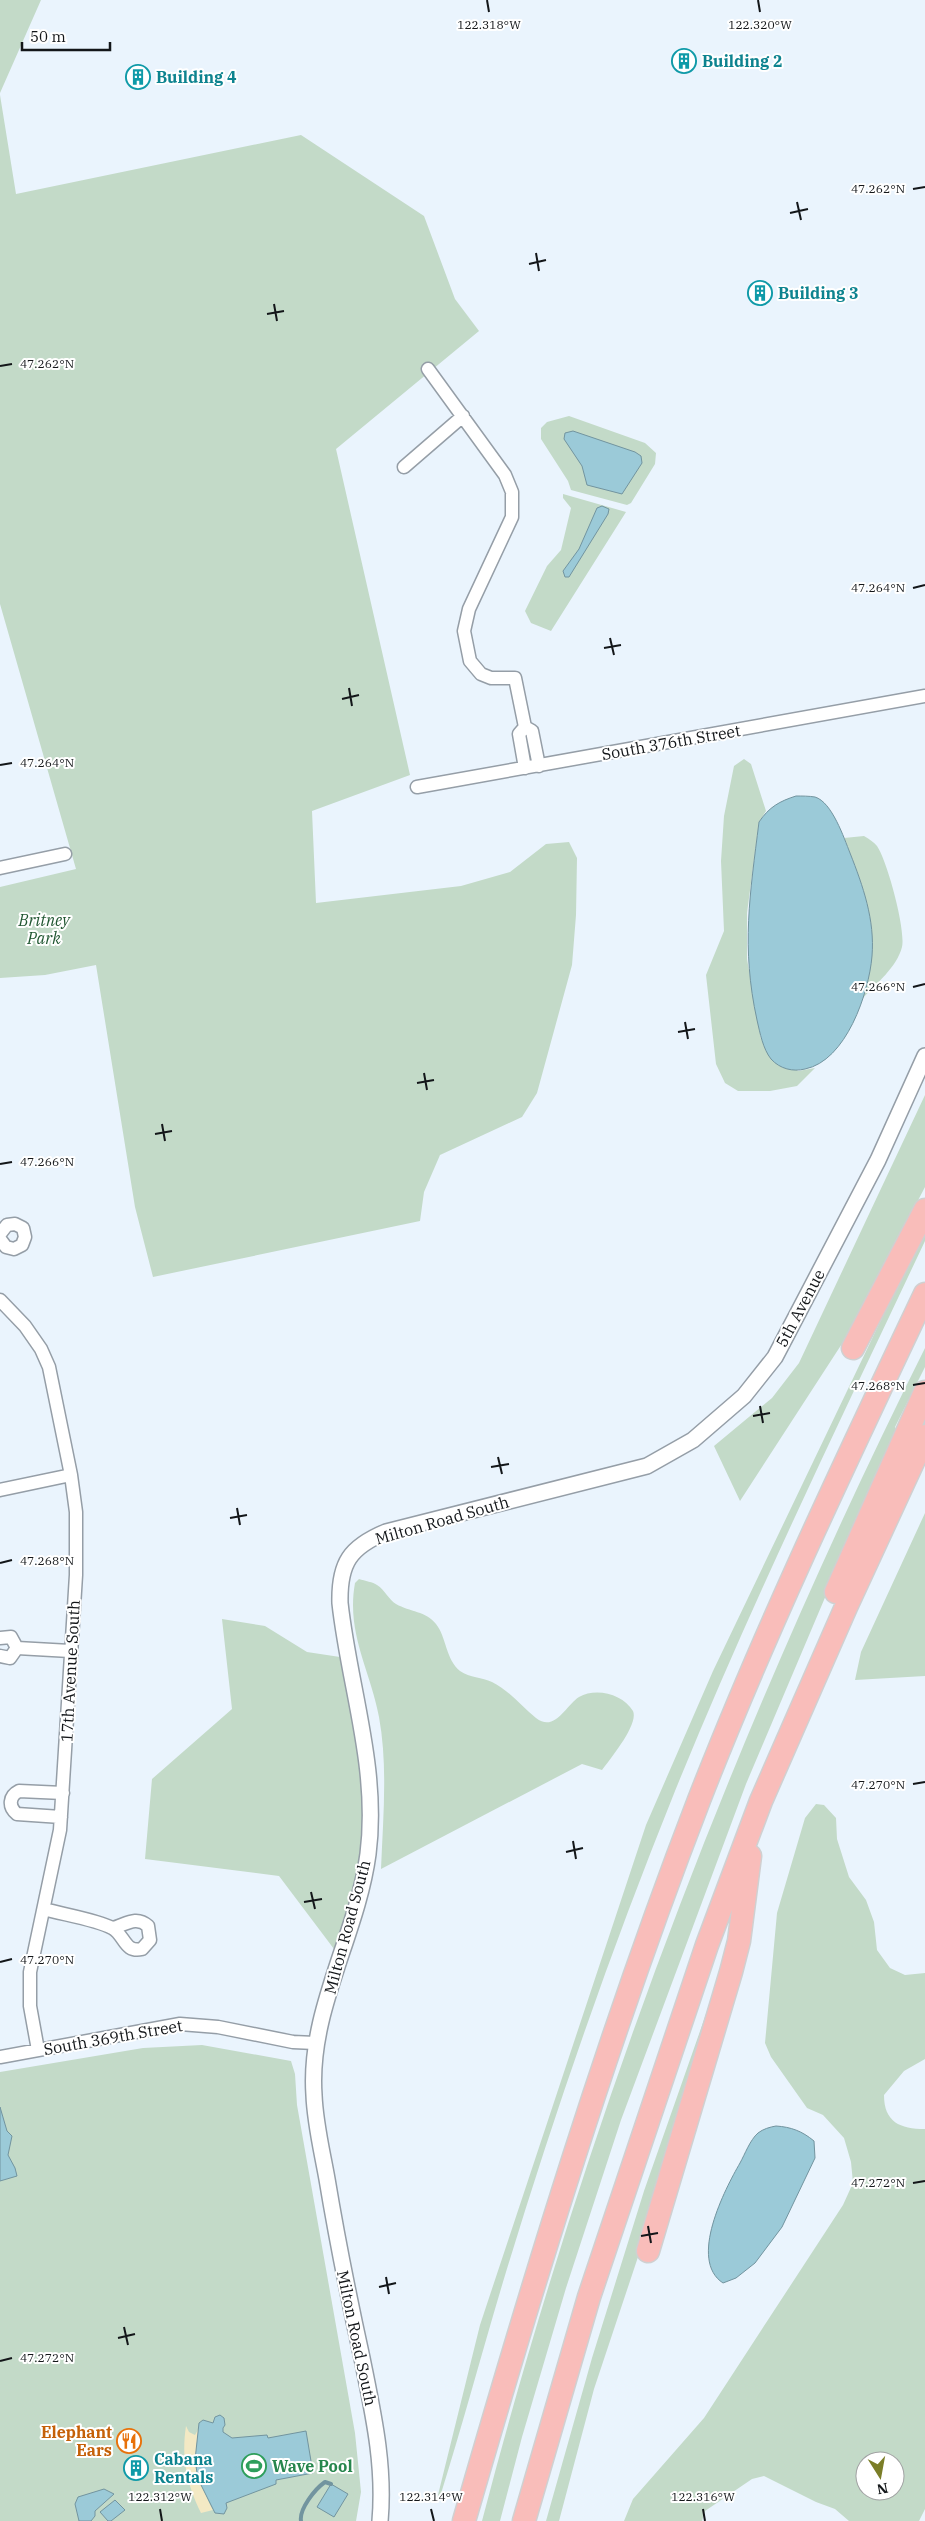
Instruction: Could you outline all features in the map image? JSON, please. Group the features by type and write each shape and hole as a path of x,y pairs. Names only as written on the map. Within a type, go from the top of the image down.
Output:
{"highway":[{"path":"853,1348 925,1210"},
{"path":"464,2521 528,2299 628,1996 700,1798 821,1513 925,1294"},
{"path":"821,1513 856,1468 925,1330"},
{"path":"648,2251 715,2029 739,1941 765,1756 925,1392"},
{"path":"524,2521 589,2296 707,1944 758,1810 846,1607 925,1436"}],"street":[{"path":"428,369 505,474 512,492 513,504 508,528 469,609 464,631 470,661 482,674 491,678 515,678 525,727 520,734 525,768"},
{"path":"404,468 463,416"},
{"name":"South 376th Street","path":"417,787 925,696"},
{"path":"525,727 532,731 539,766"},
{"path":"0,868 65,854"},
{"name":"5th Avenue","path":"592,1480 647,1466 692,1440 744,1396 775,1357 878,1160 925,1056"},
{"path":"0,1234 3,1228 11,1224 19,1226 25,1232 22,1245 14,1249 2,1247"},
{"name":"17th Avenue South","path":"3,1302 32,1334 49,1367 76,1504 77,1548 61,1817 57,1846 33,1954 29,1984 32,2018 38,2050"},
{"path":"0,1490 71,1475"},
{"name":"Milton Road South","path":"380,2521 382,2486 379,2453 322,2151 314,2096 315,2044 358,1902 367,1856 370,1827 368,1770 340,1602 339,1583 343,1565 363,1544 386,1532 592,1480"},
{"path":"0,1638 11,1637 17,1648"},
{"path":"17,1648 70,1651"},
{"path":"0,1656 10,1658 17,1648"},
{"path":"61,1817 17,1814 10,1802 12,1797 19,1791 63,1793"},
{"path":"44,1909 113,1928"},
{"name":"South 369th Street","path":"0,2057 180,2024 218,2027 293,2042 315,2044"}],"green space":[{"path":"0,0 41,0 0,93"},
{"name":"Britney Park","path":"0,95 16,194 301,135 424,216 455,299 479,331 336,449 410,775 312,811 316,903 461,886 510,872 546,844 569,842 577,858 576,915 572,965 537,1093 522,1117 440,1155 424,1192 420,1221 153,1277 135,1207 96,965 45,975 0,978 0,887 76,869 0,604"},
{"path":"569,416 645,443 656,453 655,464 631,503 627,505 571,490 568,481 541,439 541,428 547,422"},
{"path":"563,494 626,512 551,631 531,623 525,611 547,566 561,550 571,508 563,498"},
{"path":"744,759 751,764 766,811 759,822 747,913 747,959 761,1039 798,1071 815,1068 797,1086 770,1091 738,1091 725,1083 716,1064 706,975 724,931 721,861 724,816 734,766"},
{"path":"864,836 877,846 886,865 895,895 901,926 902,947 896,961 862,999 871,955 869,917 860,879 844,838"},
{"path":"925,1095 925,1187 847,1336 740,1501 714,1446 772,1398 799,1363"},
{"path":"925,1228 925,1241 796,1514 704,1721 629,1909 544,2151 506,2272 439,2500 437,2499 480,2325 646,1825 713,1671"},
{"path":"925,1348 925,1367 895,1427 896,1430 746,1784 621,2120 566,2288 522,2437 500,2521 482,2521 524,2369 570,2219 619,2070 673,1923 731,1777 792,1632 857,1489"},
{"path":"925,1513 925,1676 855,1680 861,1652"},
{"path":"359,1579 377,1585 391,1600 401,1607 423,1614 432,1620 442,1635 452,1661 460,1671 488,1680 498,1686 543,1722 555,1720 574,1701 586,1694 609,1694 623,1700 633,1711 634,1717 623,1741 602,1770 582,1764 381,1869 384,1793 382,1736 375,1700 356,1635 353,1601 355,1583"},
{"path":"222,1619 265,1626 307,1652 340,1657 360,1770 363,1829 361,1857 356,1884 334,1949 279,1876 145,1859 152,1779 232,1709"},
{"path":"816,1804 824,1805 836,1818 837,1839 849,1877 866,1900 874,1922 877,1950 890,1968 905,1975 925,1973 925,2059 904,2071 884,2095 890,2118 901,2125 925,2129 925,2509 919,2521 849,2521 835,2509 816,2502 764,2476 752,2479 705,2511 702,2521 624,2521 633,2499 704,2418 843,2205 853,2183 851,2162 844,2138 823,2115 807,2108 771,2057 765,2043 777,1913 805,1818"},
{"path":"719,1977 710,2041 594,2389 559,2521 546,2521 592,2358 644,2191"},
{"path":"202,2045 291,2061 295,2074 297,2105 355,2433 361,2492 356,2521 0,2521 0,2072 143,2048"}],"sand":[{"path":"186,2426 189,2432 195,2435 199,2428 197,2449 199,2470 208,2501 213,2510 201,2513 186,2471 184,2449"}],"water":[{"path":"573,431 635,452 641,456 642,463 622,494 587,485 582,466 564,439 565,433"},
{"path":"602,506 609,509 608,514 569,577 565,577 563,571 579,549 597,508"},
{"path":"796,796 815,797 821,800 837,821 867,903 872,929 872,956 866,988 860,1006 853,1023 843,1039 832,1053 820,1063 805,1069 796,1070 787,1069 771,1059 764,1046 752,993 748,944 750,897 759,822 775,805"},
{"path":"0,2107 7,2131 12,2136 8,2155 17,2176 0,2181"},
{"path":"776,2126 796,2130 814,2141 815,2158 782,2227 755,2263 736,2278 723,2283 713,2272 709,2258 709,2242 719,2206 753,2139 762,2130"},
{"name":"Wave Pool","path":"220,2415 224,2418 223,2432 232,2438 267,2435 268,2438 306,2431 313,2473 276,2480 276,2484 226,2503 227,2508 224,2514 215,2513 198,2479 195,2460 199,2423 203,2420 213,2423 215,2417"},
{"path":"331,2484 348,2494 334,2517 317,2507"},
{"path":"104,2489 114,2494 95,2511 95,2516 91,2521 79,2521 75,2504 78,2497"},
{"path":"115,2500 125,2510 111,2521 108,2521 100,2512"}],"waterway":[{"path":"301,2521 302,2511 312,2494 325,2482 331,2484"}],"place":[{"name":"Building 2","path":"684,61"},
{"name":"Building 4","path":"138,77"},
{"name":"Building 3","path":"760,293"},
{"name":"Elephant Ears","path":"129,2441"},
{"name":"Wave Pool","path":"254,2466"},
{"name":"Cabana Rentals","path":"136,2468"}]}
